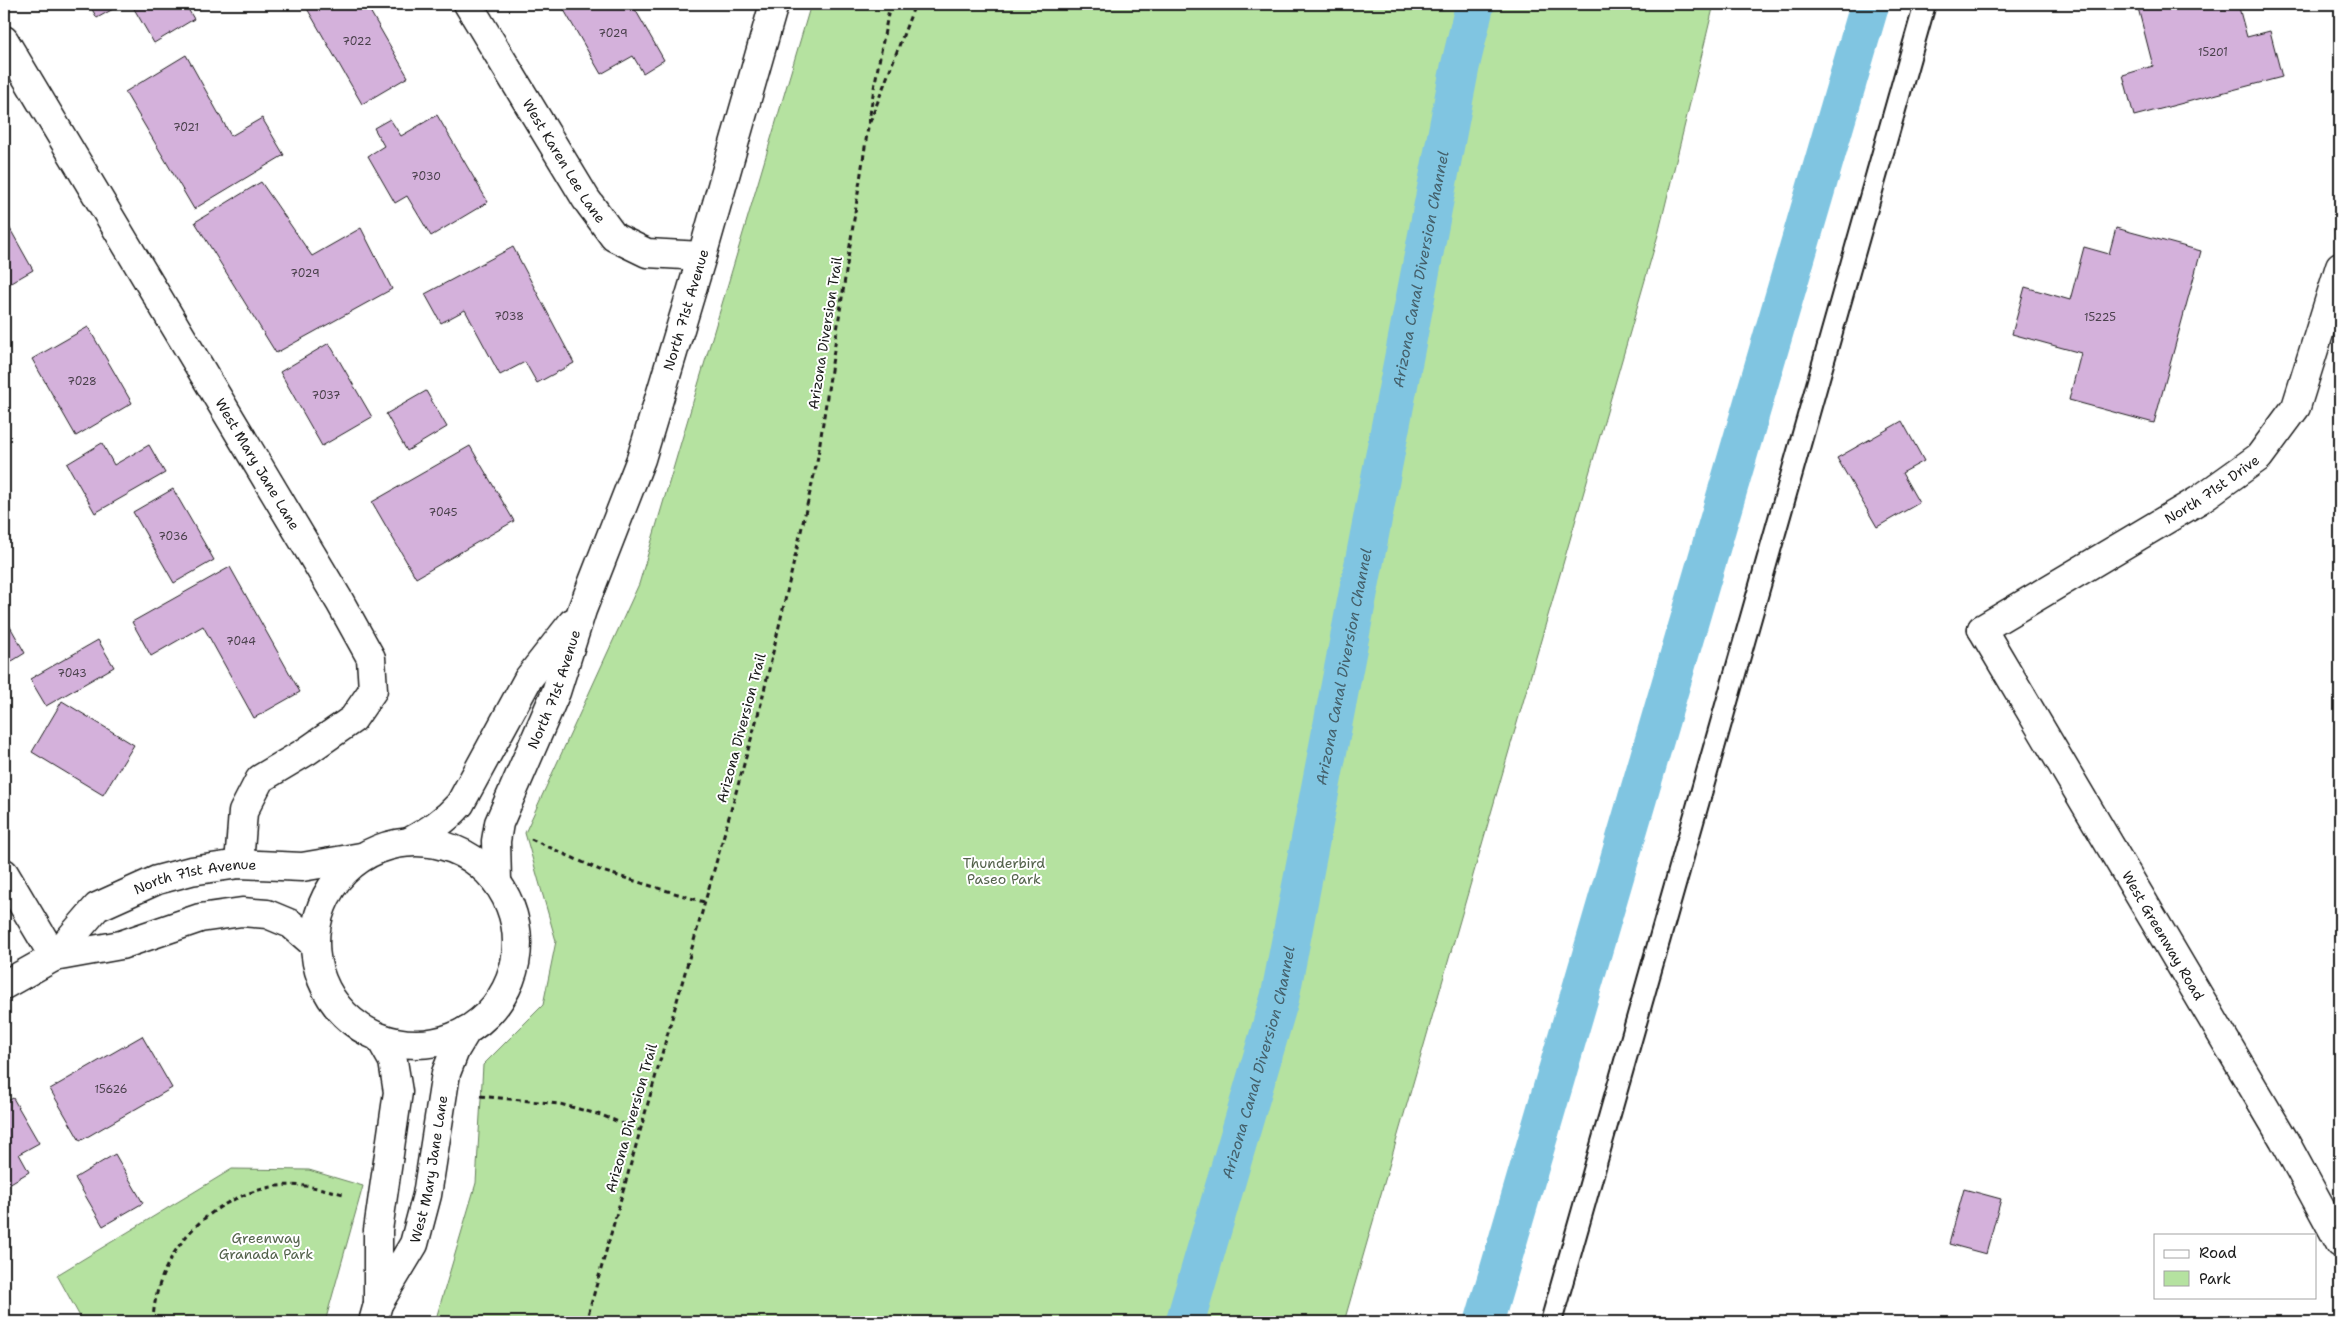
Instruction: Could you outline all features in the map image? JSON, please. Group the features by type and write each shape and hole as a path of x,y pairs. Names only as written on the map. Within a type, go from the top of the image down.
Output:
{"street":[{"name":"West Karen Lee Lane","path":"468,4 586,199 614,237 646,253 702,256"},
{"name":"North 71st Avenue","path":"497,882 496,841 500,823 556,692 582,610 641,458 702,256 774,4"},
{"name":"West Mary Jane Lane","path":"4,40 335,593 371,658 373,690 353,719 307,751 260,779 243,812 239,864"},
{"name":"North 71st Drive","path":"1982,629 2199,500 2259,458 2296,407 2338,283"},
{"name":"North 71st Avenue","path":"409,842 436,827 450,816 460,804 528,679 582,610"},
{"name":"West Greenway Road","path":"1982,629 2284,1140 2340,1243"},
{"name":"North 71st Avenue","path":"54,957 97,907 157,880 191,871 239,864 302,867 331,864 363,856 385,847 409,842 434,843 458,851 480,864 497,882 512,913 517,946 510,980 493,1008 467,1030 440,1042 410,1044 380,1038 354,1023 333,1001 320,974 314,944 318,918 327,894 342,873 363,856"},
{"path":"4,873 54,957"},
{"name":"North 71st Avenue","path":"4,985 54,957 121,945 200,918 242,912 266,914 292,924 314,944"},
{"name":"West Mary Jane Lane","path":"375,1313 414,1244 427,1195 446,1072 455,1050 467,1030"},
{"name":"West Mary Jane Lane","path":"375,1313 378,1230 398,1092 393,1061 380,1038"}],"lane":[{"path":"1551,1322 1925,4"}],"path":[{"name":"Arizona Diversion Trail","path":"586,1322 761,704 817,462 868,128 890,4"},
{"name":"Arizona Diversion Trail","path":"868,128 915,4"},
{"path":"531,839 602,871 704,902"},
{"path":"480,1096 560,1104 600,1115 639,1130"},
{"path":"153,1322 154,1304 164,1270 182,1239 207,1214 238,1196 273,1186 309,1186 343,1194"}],"green space":[{"name":"Thunderbird Paseo Park","path":"811,4 1714,4 1658,235 1344,1322 435,1322 476,1183 483,1065 543,1005 556,941 525,833 639,584"},
{"name":"Greenway Granada Park","path":"232,1169 309,1170 363,1186 325,1322 83,1322 57,1275"}],"building":[{"path":"89,4 122,4 97,18"},
{"path":"138,4 185,4 194,19 154,43 133,7"},
{"path":"366,4 408,77 362,104 305,5"},
{"path":"576,4 632,4 664,60 643,73 633,56 601,74 564,10"},
{"path":"2137,4 2238,4 2247,37 2270,31 2282,77 2134,116 2123,75 2153,66"},
{"path":"186,55 231,136 262,118 284,155 194,209 125,92"},
{"path":"437,115 488,202 431,236 407,196 395,203 368,156 384,146 374,128 390,119 401,136"},
{"path":"261,182 312,256 361,228 392,289 276,353 195,222"},
{"path":"4,218 33,270 4,287"},
{"path":"2116,228 2201,251 2154,423 2069,400 2081,353 2012,334 2025,287 2070,300 2084,247 2109,254"},
{"path":"513,247 574,363 537,383 525,362 500,375 465,310 441,323 425,294"},
{"path":"88,327 132,403 76,436 32,359"},
{"path":"329,343 372,417 322,446 280,372"},
{"path":"426,391 447,427 407,451 386,414"},
{"path":"1902,421 1924,461 1902,473 1919,503 1877,527 1837,458"},
{"path":"102,443 114,465 149,445 165,473 95,513 67,464"},
{"path":"470,446 514,521 416,578 372,502"},
{"path":"173,489 214,560 174,583 133,512"},
{"path":"230,567 300,692 254,718 203,626 151,656 132,622"},
{"path":"4,616 25,653 4,666"},
{"path":"98,640 114,667 46,706 30,679"},
{"path":"62,701 134,745 103,795 32,752"},
{"path":"142,1036 172,1088 80,1141 50,1089"},
{"path":"13,1098 39,1143 19,1154 29,1172 4,1187 4,1103"},
{"path":"115,1154 143,1203 103,1226 75,1178"},
{"path":"1964,1189 2001,1199 1986,1254 1949,1244"}],"waterway":[{"name":"Arizona Canal Diversion Channel","path":"1185,1322 1280,997 1460,67 1475,4"},
{"path":"1484,1322 1870,4"}]}
